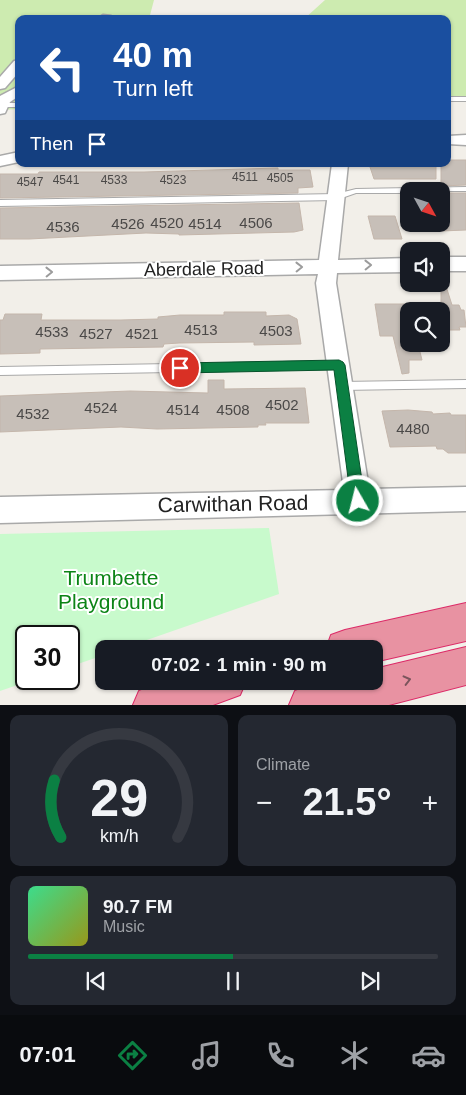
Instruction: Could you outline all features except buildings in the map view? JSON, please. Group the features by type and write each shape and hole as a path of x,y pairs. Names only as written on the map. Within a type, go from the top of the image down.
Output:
{"highway":[{"path":"383,641 466,622"},
{"path":"308,705 466,666"},
{"path":"153,705 199,690"}],"street":[{"path":"0,85 15,68"},
{"path":"2,102 15,93"},
{"path":"451,140 466,140"},
{"path":"0,160 15,158"},
{"path":"340,167 326,284 358,501"},
{"path":"450,264 466,264"},
{"name":"Aberdale Road","path":"0,273 400,265"},
{"name":"Carwithan Road","path":"0,510 466,499"}],"lane":[{"path":"451,99 466,99"},
{"path":"2,102 15,104"},
{"path":"0,203 336,197 356,191 466,190"},
{"path":"0,371 341,376 466,384"}],"green space":[{"path":"0,0 154,0 150,15 15,15 15,109 0,110"},
{"path":"325,0 466,0 466,97 451,98 451,15 308,15"},
{"name":"Trumbette Playground","path":"269,528 279,594 147,640 95,640 95,658 80,663 80,625 15,625 15,686 0,691 0,534"}],"route":[{"path":"180,368 339,365 358,501"}]}
